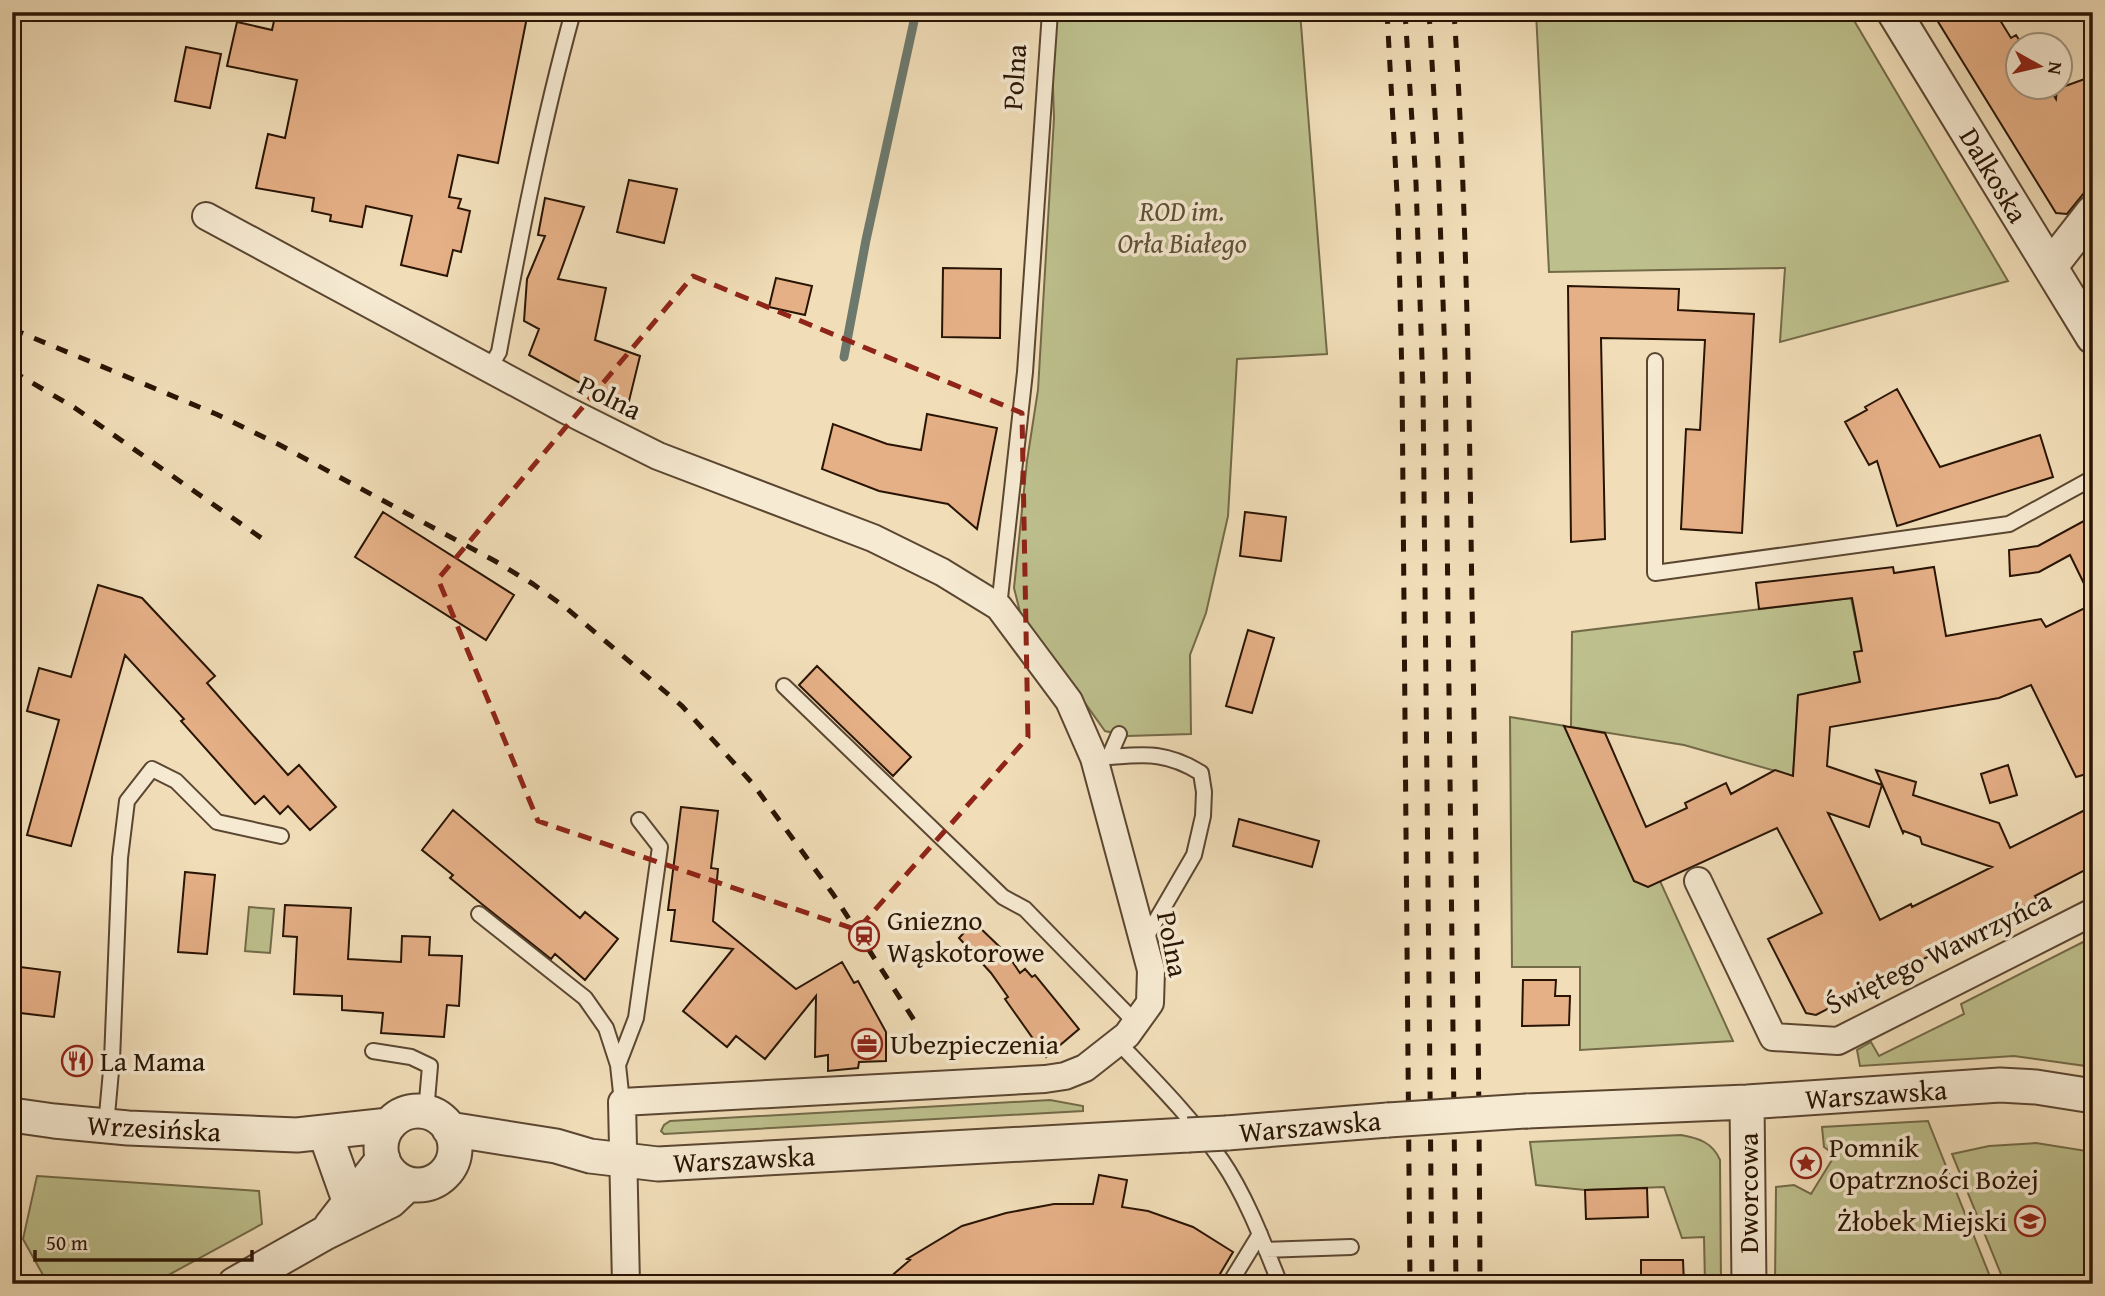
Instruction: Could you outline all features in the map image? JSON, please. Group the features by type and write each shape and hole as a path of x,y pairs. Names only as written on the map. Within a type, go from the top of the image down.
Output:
{"street":[{"name":"Dalkoska","path":"1894,12 2093,337"},
{"path":"2050,267 2093,212"},
{"name":"Polna","path":"206,216 564,410 658,456 873,538 942,572 999,607 1069,701 1102,758 1151,970 1152,989 1150,1003 1128,1033 1085,1068 1065,1076 1045,1079 622,1102"},
{"name":"Świętego Wawrzyńca","path":"1698,881 1773,1037 1838,1041 2093,912"},
{"name":"Warszawska","path":"443,1134 556,1146 590,1156 658,1164 1227,1133 1527,1111 1747,1102 2000,1085 2036,1087 2093,1096"},
{"path":"622,1102 626,1284"},
{"name":"Dworcowa","path":"1747,1102 1749,1284"},
{"path":"412,1112 443,1134 442,1176 426,1184 408,1184 388,1170 381,1147 389,1125 399,1116 412,1112"},
{"name":"Wrzesińska","path":"12,1115 106,1126 297,1135 389,1125"},
{"name":"Wrzesińska","path":"297,1135 383,1159"},
{"path":"329,1144 350,1203"},
{"path":"325,1233 383,1159"},
{"path":"235,1284 325,1233 390,1201 408,1184"}],"lane":[{"path":"489,369 499,352 534,170 573,12"},
{"name":"Polna","path":"999,607 1025,372 1050,12"},
{"path":"1655,361 1655,573 2009,524 2093,478"},
{"path":"784,686 1003,897 1025,909 1128,1033 1178,1106 1223,1162 1261,1234 1280,1284"},
{"path":"1102,758 1119,734"},
{"path":"1102,758 1161,756 1180,760 1200,773 1204,792 1203,816 1194,855 1144,942"},
{"path":"106,1126 112,1060 120,858 127,801 152,769 176,781 217,822 281,836"},
{"path":"618,1065 636,1018 660,847 639,820"},
{"path":"479,914 585,998 606,1028 618,1065 622,1102"},
{"path":"373,1051 411,1057 430,1066 443,1134"},
{"path":"1236,1284 1233,1278 1261,1234"},
{"path":"1266,1250 1351,1247"}],"highlighted area":[{"path":"693,276 1022,413 1028,737 857,930 538,821 438,579"}],"green space":[{"name":"ROD im. Orła Białego","path":"1057,12 1300,12 1327,354 1237,359 1228,516 1206,613 1190,655 1191,734 1128,736 1105,731 1020,612 1014,588 1027,461 1038,390 1054,118 1051,30"},
{"path":"1536,12 1849,12 2008,281 1780,342 1785,268 1549,272"},
{"path":"1851,598 1862,651 1854,653 1860,682 1798,695 1793,776 1684,745 1571,727 1572,632"},
{"path":"1510,717 1565,726 1634,881 1648,887 1660,881 1733,1041 1580,1050 1580,967 1512,967"},
{"path":"249,907 274,909 270,953 245,951"},
{"path":"2093,937 2093,1067 2014,1056 1860,1066 1857,1050 1871,1042 1879,1056 1964,1014 1961,1004"},
{"path":"1050,1100 1083,1106 1083,1111 664,1134 661,1131 670,1121"},
{"path":"1928,1121 1993,1284 1775,1284 1776,1187 1794,1185 1811,1194 1835,1155 1824,1147 1822,1127"},
{"path":"1681,1135 1705,1142 1720,1160 1721,1284 1705,1284 1704,1237 1682,1238 1664,1187 1585,1190 1536,1185 1530,1142"},
{"name":"Żłobek Miejski","path":"2036,1143 2093,1152 2092,1284 2005,1284 1952,1154 1989,1146"},
{"path":"37,1176 259,1191 262,1224 152,1284 48,1284 23,1239"}],"building":[{"path":"276,12 309,17 310,12 528,12 498,163 458,155 449,197 461,199 458,208 470,211 461,252 453,250 447,276 401,265 412,216 366,206 362,227 330,221 331,215 312,211 314,198 256,188 268,134 285,138 297,80 227,66 237,22 272,30"},
{"path":"1932,12 1995,12 2007,32 2004,32 2004,102 2074,102 2074,83 2093,76 2093,182 2067,214 2056,213"},
{"path":"186,47 221,54 210,108 175,101"},
{"path":"629,180 677,189 664,243 617,232"},
{"path":"545,198 584,207 558,279 606,288 595,340 640,356 629,401 582,384 529,355 539,329 524,321 527,279 545,236 538,235"},
{"path":"943,268 1001,269 1000,338 942,337"},
{"path":"776,278 812,286 805,315 769,307"},
{"path":"1568,286 1679,289 1678,310 1754,314 1742,533 1681,529 1686,429 1700,430 1705,340 1601,338 1605,539 1571,542"},
{"path":"1897,389 1940,467 2040,435 2053,477 1897,526 1877,461 1869,465 1845,422"},
{"path":"927,414 997,428 977,529 948,504 879,491 822,469 833,424 887,444 921,450"},
{"path":"383,512 514,595 486,640 355,557"},
{"path":"1245,512 1286,517 1281,561 1240,556"},
{"path":"2093,516 2093,602 2070,555 2039,572 2010,576 2009,550 2038,546"},
{"path":"1893,567 1894,573 1934,567 1946,636 2041,619 2046,627 2093,604 2093,772 2076,777 2031,685 1999,698 1830,727 1827,766 1882,785 1869,827 1828,813 1880,920 1992,867 1922,844 1920,837 1904,831 1903,833 1876,770 1916,782 1913,795 1999,823 2010,848 2093,806 2093,866 2035,896 2037,900 1816,1015 1806,1013 1768,939 1822,913 1777,828 1648,887 1634,881 1564,726 1605,733 1646,827 1687,808 1685,803 1726,783 1731,794 1775,770 1793,776 1798,695 1860,682 1854,652 1862,651 1852,598 1759,609 1756,583"},
{"path":"98,585 142,598 215,676 207,683 288,775 299,765 336,807 310,830 288,806 280,814 264,796 255,804 181,721 184,719 125,655 71,846 27,835 59,720 27,711 39,668 71,677"},
{"path":"1248,630 1274,638 1252,713 1226,706"},
{"path":"817,666 911,757 893,776 799,685"},
{"path":"2008,765 2017,795 1990,803 1981,774"},
{"path":"681,807 718,811 711,868 718,869 713,921 796,989 842,962 854,983 858,981 886,1032 886,1061 859,1062 858,1068 828,1071 828,1055 815,1057 816,996 765,1059 736,1036 727,1047 683,1011 733,949 671,941 675,910 668,910"},
{"path":"453,810 580,918 585,912 618,939 585,980 555,954 551,959 483,905 450,878 453,875 422,850"},
{"path":"1239,819 1319,841 1312,867 1233,846"},
{"path":"185,872 215,875 207,954 178,952"},
{"path":"285,905 351,908 348,959 401,962 402,936 430,937 429,955 462,956 459,1006 447,1005 444,1037 381,1033 383,1013 342,1010 342,996 294,994 297,937 283,936"},
{"path":"974,922 1007,954 1020,973 1025,969 1032,977 1035,975 1079,1029 1046,1057 1005,999 1008,997 991,973 959,938"},
{"path":"12,966 60,972 54,1017 12,1012"},
{"path":"1523,980 1556,980 1555,996 1570,996 1569,1025 1522,1026"},
{"path":"1099,1175 1127,1180 1122,1207 1148,1211 1193,1227 1233,1252 1214,1284 882,1284 910,1260 907,1259 962,1226 1006,1213 1054,1204 1093,1204"},
{"path":"1647,1188 1648,1217 1586,1219 1585,1190"},
{"path":"1641,1260 1683,1260 1684,1284 1641,1284"}],"waterway":[{"path":"844,357 866,240 916,12"}],"railway":[{"path":"1387,12 1398,212 1402,378 1410,1284"},
{"path":"1405,12 1416,183 1423,388 1432,1284"},
{"path":"1429,12 1445,356 1456,1284"},
{"path":"1454,12 1465,232 1480,1284"},
{"path":"12,329 216,414 278,444 495,561 565,607 682,706 753,784 833,894 914,1020"},
{"path":"12,371 75,408 267,542"}],"place":[{"name":"Gniezno Wąskotorowe","path":"864,936"},
{"name":"Ubezpieczenia","path":"867,1044"},
{"name":"La Mama","path":"77,1061"},
{"name":"Pomnik Opatrzności Bożej","path":"1806,1163"},
{"name":"Żłobek Miejski","path":"2030,1221"}]}
